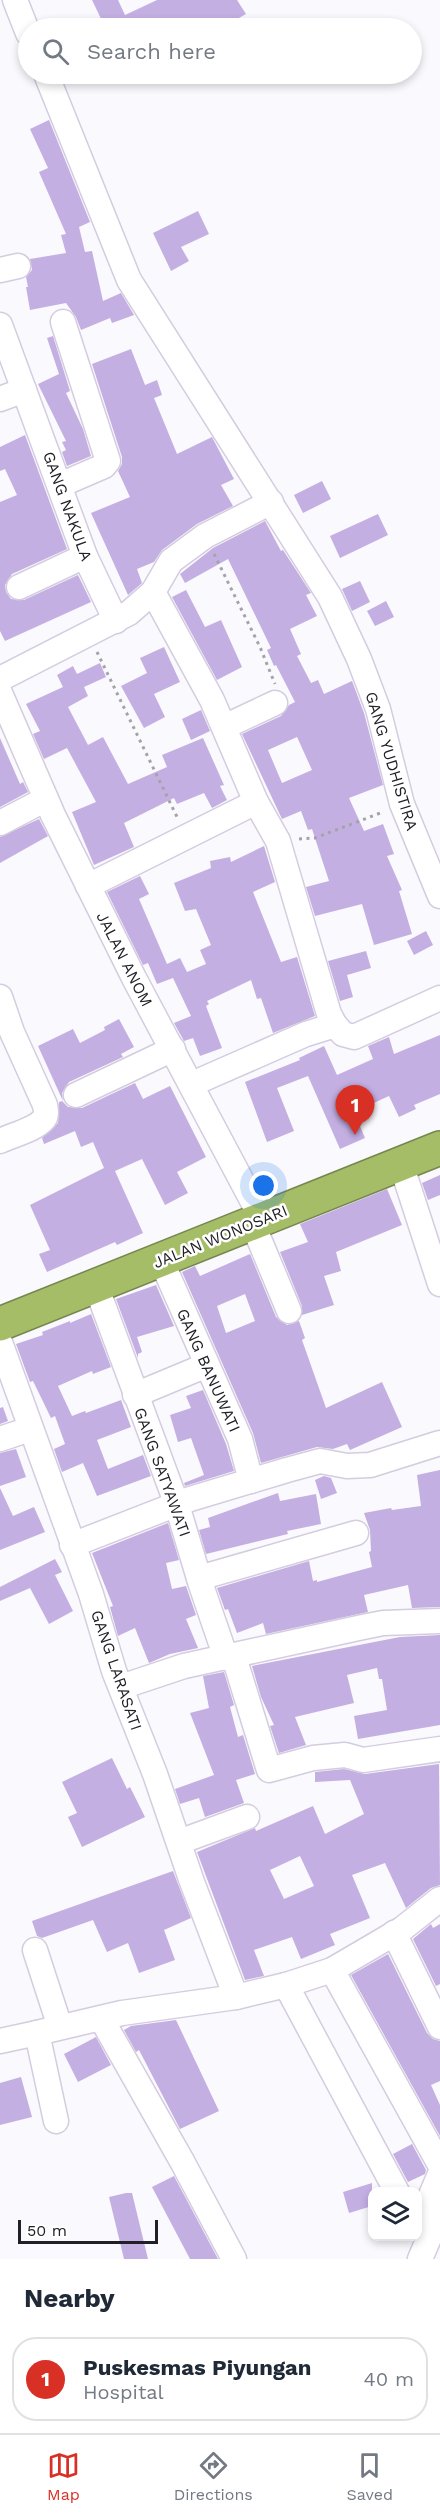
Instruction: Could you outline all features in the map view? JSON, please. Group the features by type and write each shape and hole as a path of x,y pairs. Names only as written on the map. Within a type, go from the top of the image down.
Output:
{"highway":[{"name":"JALAN WONOSARI","path":"0,1324 440,1148"}],"street":[{"path":"15,0 22,18"},
{"name":"GANG YUDHISTIRA","path":"50,84 129,280 330,597 359,659 378,709 402,804 440,896"},
{"path":"60,485 104,466 108,461 63,322"},
{"name":"GANG NAKULA","path":"2,336 85,556 116,621"},
{"path":"0,399 24,390"},
{"path":"0,679 129,613 153,592 171,561 205,536 271,501"},
{"path":"19,587 85,556"},
{"path":"153,592 224,727 256,802 278,841 329,1014 335,1025 343,1034 354,1037 440,998"},
{"name":"JALAN ANOM","path":"0,693 46,799 88,886 134,978 192,1084 257,1220 289,1311"},
{"path":"224,727 275,703"},
{"path":"0,823 46,799"},
{"path":"88,886 256,802"},
{"path":"0,997 12,1032 45,1105 46,1116 37,1124 0,1141"},
{"path":"192,1084 306,1034 335,1025"},
{"path":"76,1095 173,1049"},
{"path":"401,1164 440,1284"},
{"name":"GANG BANUWATI","path":"161,1260 240,1439 251,1481"},
{"name":"GANG SATYAWATI","path":"96,1286 177,1505 199,1578 269,1770 313,1758 338,1755 363,1760 440,1749"},
{"name":"GANG LARASATI","path":"0,1342 121,1687 236,1997"},
{"path":"135,1395 207,1365"},
{"path":"0,1439 30,1429"},
{"path":"72,1545 190,1499 320,1461 347,1466 370,1465 440,1443"},
{"path":"199,1578 356,1533"},
{"path":"121,1687 184,1666 230,1658 383,1623 440,1621"},
{"path":"179,1842 247,1817"},
{"path":"0,2040 122,2013 236,1997 286,1985 332,1970 394,1933 440,1899"},
{"path":"394,1933 440,2027"},
{"path":"35,1950 60,2027"},
{"path":"332,1970 440,2164"},
{"path":"286,1985 394,2187"},
{"path":"101,2018 234,2259"},
{"path":"36,2033 56,2121"},
{"path":"420,2259 440,2174"}],"path":[{"path":"205,536 260,647 278,691 279,697 275,703"},
{"path":"89,634 186,836"},
{"path":"278,841 315,838 402,804"}],"building":[{"path":"92,0 118,0 125,15 157,0 237,0 246,14 239,18 101,18"},
{"path":"49,120 90,222 79,227 85,252 92,251 103,301 121,293 134,315 112,323 110,318 81,330 76,317 66,303 30,310 26,277 32,270 30,259 66,253 61,235 66,234 39,172 48,168 30,129"},
{"path":"198,211 209,234 181,247 189,261 171,271 153,233"},
{"path":"53,336 70,391 66,393 83,429 91,456 67,466 62,452 66,450 62,442 66,441 38,384 59,374 47,338"},
{"path":"131,349 145,385 157,380 162,395 154,398 177,454 212,437 234,479 221,485 233,506 197,524 162,550 154,562 137,569 142,583 128,595 91,513 130,497 118,471 122,464 122,457 92,364"},
{"path":"25,435 67,549 12,574 5,585 6,592 11,599 24,600 78,575 91,602 5,641 0,631 0,502 17,495 5,469 0,471 0,447"},
{"path":"322,481 331,499 303,513 294,495"},
{"path":"378,514 388,535 340,558 330,536"},
{"path":"265,521 281,551 283,550 311,593 306,595 317,616 290,629 301,654 297,656 311,683 318,680 324,694 352,681 364,713 383,785 349,798 364,831 383,824 394,854 387,856 402,890 399,891 412,934 374,945 362,904 315,916 306,887 329,881 312,829 308,830 301,811 282,819 242,734 281,716 289,705 295,702 276,665 274,666 267,650 271,648 228,559 185,583 180,574 213,548","holes":["297,737 312,770 282,783 268,750"]},
{"path":"360,581 370,602 352,611 342,589"},
{"path":"186,590 205,627 221,620 242,667 217,680 172,597"},
{"path":"386,601 394,617 375,626 367,611"},
{"path":"164,647 180,682 154,694 165,717 144,728 121,686 147,673 140,658"},
{"path":"100,663 106,677 84,687 88,696 68,707 88,745 103,737 128,784 167,767 162,755 203,738 224,785 220,786 227,800 212,808 204,793 177,804 174,798 124,823 134,847 94,865 72,812 96,802 67,748 44,759 33,734 40,731 26,704 63,687 57,675 73,666 77,674"},
{"path":"201,710 210,731 191,740 182,719"},
{"path":"0,738 20,784 23,782 28,792 0,807"},
{"path":"39,819 48,836 0,863 0,837"},
{"path":"264,846 275,882 253,892 281,962 297,957 315,1016 273,1033 261,998 257,999 251,980 207,1001 209,1004 206,1006 222,1048 200,1056 193,1038 184,1041 174,1023 191,1016 173,978 157,984 148,963 143,965 107,892 140,876 149,894 139,899 167,964 180,958 187,972 206,964 200,950 211,945 196,909 185,911 174,883 211,868 210,861 230,857 231,862"},
{"path":"426,931 433,945 414,955 407,941"},
{"path":"366,951 371,968 347,975 353,997 340,1001 328,961"},
{"path":"119,1019 134,1047 121,1054 123,1057 69,1082 62,1093 63,1101 38,1046 73,1029 80,1043 105,1030 104,1027"},
{"path":"440,1035 440,1094 414,1105 416,1109 399,1117 389,1096 354,1112 365,1138 340,1149 308,1076 277,1088 294,1131 267,1142 245,1082 300,1060 299,1058 324,1046 337,1075 373,1059 368,1046 389,1037 394,1054"},
{"path":"135,1083 143,1099 170,1086 206,1157 177,1172 188,1193 165,1205 142,1159 115,1171 143,1233 117,1245 115,1242 47,1272 39,1254 50,1250 30,1205 104,1168 93,1142 81,1147 75,1131 44,1144 42,1138 58,1123 59,1102 63,1101 68,1107 82,1108"},
{"path":"440,1175 440,1195 428,1200 422,1183"},
{"path":"387,1189 402,1225 336,1252 341,1271 324,1276 334,1305 302,1315 302,1306 280,1252 308,1242 300,1224"},
{"path":"250,1254 276,1317 287,1325 299,1321 305,1338 302,1340 326,1408 382,1382 402,1427 350,1450 347,1444 333,1449 317,1447 261,1463 253,1433 182,1272 195,1266 200,1276","holes":["245,1294 255,1321 226,1333 217,1306"]},
{"path":"156,1285 174,1326 137,1337 142,1352 138,1354 138,1358 116,1299"},
{"path":"91,1314 111,1367 93,1374 92,1371 58,1386 72,1416 121,1400 131,1427 97,1440 108,1469 143,1455 151,1476 97,1496 83,1463 62,1472 54,1449 65,1444 55,1416 51,1418 33,1381 30,1382 16,1344"},
{"path":"203,1390 226,1444 234,1471 185,1486 184,1483 204,1475 191,1438 178,1442 170,1415 191,1408 186,1396"},
{"path":"3,1407 8,1421 0,1424 0,1408"},
{"path":"16,1449 26,1477 0,1486 0,1453"},
{"path":"440,1470 440,1607 412,1608 408,1585 364,1595 368,1612 266,1634 263,1623 237,1633 217,1588 309,1561 313,1581 317,1580 317,1582 372,1567 369,1552 371,1551 370,1530 364,1513 421,1506 417,1475"},
{"path":"324,1476 331,1478 337,1493 321,1499 315,1480"},
{"path":"0,1488 13,1516 34,1507 45,1532 0,1550"},
{"path":"278,1493 280,1501 316,1494 321,1524 287,1531 288,1534 206,1554 199,1530 210,1527 208,1518"},
{"path":"168,1523 179,1560 166,1563 172,1589 186,1586 196,1615 186,1619 198,1648 170,1654 149,1663 135,1628 118,1636 110,1607 113,1606 92,1553"},
{"path":"55,1559 62,1572 55,1575 73,1611 49,1624 30,1588 0,1601 0,1587"},
{"path":"440,1635 440,1725 358,1739 354,1716 387,1710 382,1679 379,1679 377,1668 347,1675 354,1703 295,1717 306,1745 279,1753 270,1726 274,1725 261,1697 252,1666 400,1637"},
{"path":"224,1672 234,1705 230,1707 238,1737 243,1735 255,1774 236,1780 244,1803 205,1817 199,1798 180,1804 175,1789 214,1775 190,1713 209,1708 203,1676"},
{"path":"112,1758 127,1789 130,1787 145,1817 82,1847 68,1817 77,1813 62,1782"},
{"path":"439,1764 440,1885 431,1888 406,1908 385,1863 352,1875 370,1918 330,1934 335,1945 301,1959 292,1937 254,1950 264,1976 245,1980 197,1852 255,1828 256,1831 313,1806 325,1834 364,1814 350,1780 315,1782 315,1772 344,1769 365,1774","holes":["300,1856 314,1886 284,1899 270,1870"]},
{"path":"173,1871 191,1918 164,1930 175,1960 139,1973 128,1943 107,1952 93,1920 42,1938 37,1936 32,1921"},
{"path":"431,1924 433,1928 440,1924 440,1984 436,1986 413,1939"},
{"path":"388,1954 427,2033 433,2039 440,2041 440,2081 431,2085 440,2105 440,2136 351,1975"},
{"path":"176,2020 219,2111 180,2129 139,2050 136,2052 124,2030 131,2026"},
{"path":"96,2037 111,2065 78,2082 64,2054"},
{"path":"21,2077 32,2117 0,2125 0,2083"},
{"path":"412,2144 426,2170 425,2174 408,2182 393,2154"},
{"path":"174,2176 218,2259 190,2259 152,2187"},
{"path":"372,2183 372,2187 368,2187 368,2207 349,2213 343,2192"},
{"path":"132,2193 148,2259 124,2259 109,2197"}],"place":[{"name":"Puskesmas Piyungan","path":"355,1135"}]}
